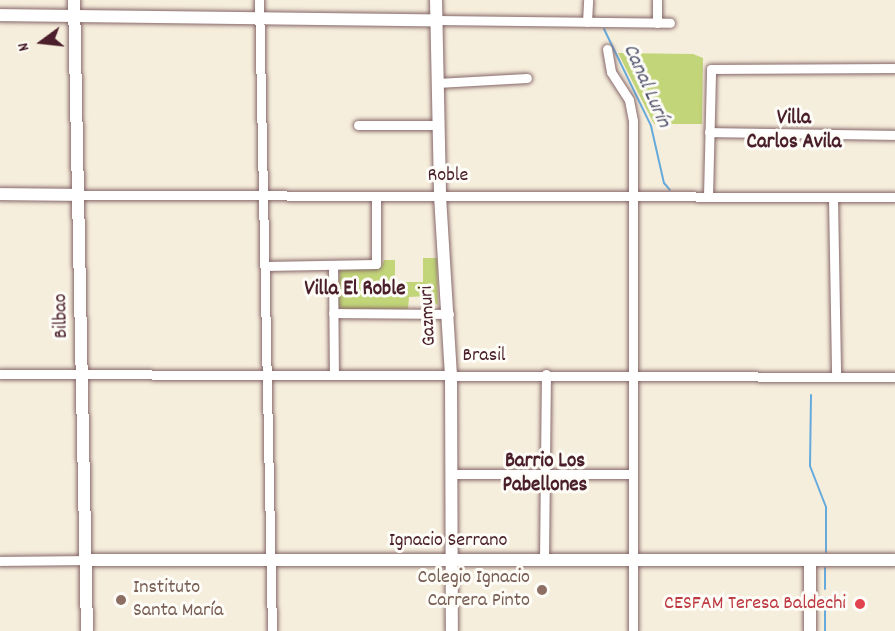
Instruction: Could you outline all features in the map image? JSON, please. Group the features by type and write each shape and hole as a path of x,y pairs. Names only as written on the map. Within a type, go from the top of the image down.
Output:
{"street":[{"name":"Bilbao","path":"74,0 80,195 87,631"},
{"path":"259,0 272,631"},
{"name":"Gazmuri","path":"436,0 440,196 451,374 452,631"},
{"path":"587,22 588,0"},
{"path":"657,0 657,23"},
{"path":"0,15 259,20 670,23"},
{"path":"607,49 611,72 632,107 634,197 633,631"},
{"path":"708,196 711,69 895,69"},
{"path":"437,83 527,78"},
{"path":"358,125 438,125"},
{"path":"709,132 895,135"},
{"name":"Roble","path":"0,194 263,193 376,196 895,197"},
{"path":"265,266 376,264 376,196"},
{"path":"833,197 836,376"},
{"path":"333,265 334,372"},
{"path":"333,313 449,314"},
{"name":"Brasil","path":"0,374 334,372 632,376 895,376"},
{"path":"544,560 546,374"},
{"path":"451,474 632,474"},
{"path":"810,560 810,631"},
{"name":"Ignacio Serrano","path":"0,561 895,560"}],"green space":[{"path":"618,53 693,54 703,58 702,124 654,124"},
{"path":"423,258 437,258 438,306 429,296 409,297 408,309 342,309 338,305 340,268 381,268 384,260 395,260 395,282 423,282"}],"waterway":[{"name":"Canal Lurín","path":"604,29 651,126 664,183 670,190"},
{"name":"Canal Lurín","path":"811,395 810,466 826,507 826,552"},
{"name":"Canal Lurín","path":"825,568 825,589"},
{"name":"Canal Lurín","path":"825,598 825,631"}],"place":[{"name":"Colegio Ignacio Carrera Pinto","path":"542,590"},
{"name":"Instituto Santa María","path":"121,600"},
{"name":"CESFAM Teresa Baldechi","path":"860,604"}],"district":[{"name":"Villa Carlos Avila","path":"794,131"},
{"name":"Villa El Roble","path":"355,290"},
{"name":"Barrio Los Pabellones","path":"545,474"}]}
